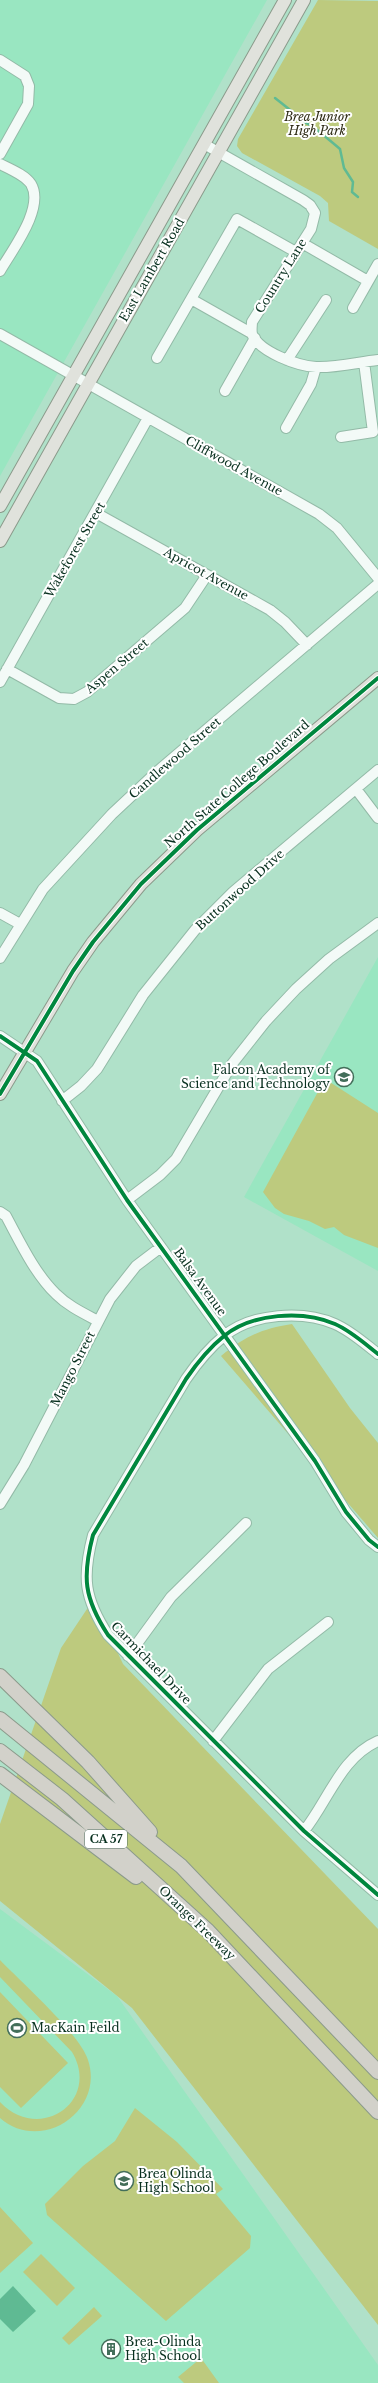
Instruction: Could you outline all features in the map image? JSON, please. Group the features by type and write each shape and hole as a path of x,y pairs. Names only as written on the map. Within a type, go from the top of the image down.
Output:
{"highway":[{"path":"0,1676 88,1762 181,1866"},
{"name":"CA 57","path":"0,1719 181,1866 378,2072"},
{"name":"Orange Freeway","path":"0,1751 62,1799 208,1931 378,2112"},
{"path":"0,1774 208,1931"}],"main road":[{"name":"East Lambert Road","path":"0,506 285,0"},
{"name":"East Lambert Road","path":"0,541 304,0"},
{"path":"267,33 282,41"},
{"name":"North State College Boulevard","path":"0,1094 72,971 93,942 141,884 197,830 378,678"}],"street":[{"path":"0,60 25,76 30,95 28,104 0,154"},
{"name":"Country Lane","path":"204,144 310,205 314,213 314,220 302,243 252,322 253,335 225,391"},
{"path":"0,164 30,183 35,195 35,206 31,216 0,271"},
{"path":"157,358 236,219 296,252"},
{"path":"302,243 368,281"},
{"path":"353,308 378,264"},
{"path":"191,299 253,335 271,353 287,360 316,367 378,360"},
{"path":"287,360 326,300"},
{"name":"Cliffwood Avenue","path":"0,334 320,514 337,528 378,578"},
{"path":"341,437 373,432 374,411 364,362"},
{"path":"286,428 311,384 316,367"},
{"name":"Wakeforest Street","path":"0,682 148,418"},
{"name":"Apricot Avenue","path":"96,513 270,610 285,622 307,645"},
{"name":"Aspen Street","path":"7,669 59,698 74,699 87,692 185,608 207,575"},
{"name":"Candlewood Street","path":"0,958 43,889 112,814 159,770 378,584"},
{"name":"Buttonwood Drive","path":"62,1102 81,1086 97,1069 143,995 195,930 234,892 378,770"},
{"path":"356,789 378,818"},
{"path":"0,913 20,924"},
{"path":"127,1200 160,1175 176,1159 232,1064 266,1021 296,989 329,960 378,923"},
{"name":"Balsa Avenue","path":"0,1036 37,1061 62,1102 127,1200 225,1334 315,1461 346,1512 369,1540 378,1548"},
{"path":"0,1212 6,1216 43,1278 56,1294 74,1308 98,1320"},
{"name":"Mango Street","path":"0,1504 24,1465 98,1320 121,1284 136,1266 161,1247"},
{"path":"225,1334 251,1322 273,1316 295,1315 334,1324 350,1332 378,1354"},
{"name":"Carmichael Drive","path":"225,1334 198,1362 186,1379 93,1535 86,1561 86,1586 94,1614 108,1635 304,1830 378,1895"},
{"path":"128,1656 171,1598 246,1523"},
{"path":"214,1741 268,1669 328,1622"},
{"path":"304,1830 318,1814 348,1764 355,1756 378,1741"}],"shaded area":[{"path":"0,0 267,0 0,476"},
{"name":"Falcon Academy of Science and Technology","path":"378,957 378,1271 244,1197"},
{"name":"Brea Olinda High School","path":"0,1909 117,1996 378,2365 378,2383 0,2383"},
{"path":"13,2286 36,2311 13,2332 0,2319 0,2299"}],"green space":[{"name":"Brea Junior High Park","path":"318,0 378,1 378,249 329,221 328,203 320,196 242,153 237,146 238,139"},
{"path":"325,1079 378,1113 378,1248 344,1235 334,1227 325,1229 309,1221 284,1214 275,1208 263,1192"},
{"path":"292,1324 350,1408 378,1443 378,1538 221,1356 238,1343 254,1334 271,1328"},
{"path":"93,1600 123,1664 378,1929 378,2325 132,2008 0,1901 0,1824 61,1648"},
{"path":"0,1960 35,1994 74,2036 83,2049 88,2060 91,2079 87,2096 78,2110 66,2122 50,2129 33,2131 16,2128 0,2118 0,2102 16,2114 32,2119 48,2118 62,2111 73,2100 79,2086 79,2070 72,2052 0,1977"},
{"name":"MacKain Feild","path":"0,1992 68,2063 21,2108 0,2087"},
{"path":"135,2108 177,2142 223,2189 216,2194 251,2236 250,2248 166,2321 47,2215 45,2204 83,2166 115,2141"},
{"path":"0,2207 33,2243 0,2273"},
{"path":"41,2254 75,2288 57,2306 23,2272"},
{"path":"94,2307 102,2316 69,2345 62,2338"},
{"path":"201,2358 219,2383 184,2383 178,2377"}],"waterway":[{"path":"275,98 294,113 293,115 298,119 315,128 340,149 344,168 353,182 352,192 358,197"}],"cycle path":[{"path":"0,1094 73,971 93,942 141,884 197,830 378,678"},
{"path":"0,1036 37,1061 127,1200 315,1461 346,1512 369,1540 378,1547"},
{"path":"378,1354 341,1327 308,1317 278,1316 263,1318 235,1328 213,1346 194,1367 186,1379 93,1535 87,1563 87,1587 90,1598 94,1610 108,1635 304,1831 378,1895"}],"place":[{"name":"Falcon Academy of Science and Technology","path":"344,1077"},
{"name":"MacKain Feild","path":"17,2028"},
{"name":"Brea Olinda High School","path":"124,2181"},
{"name":"Brea-Olinda High School","path":"111,2349"}]}
